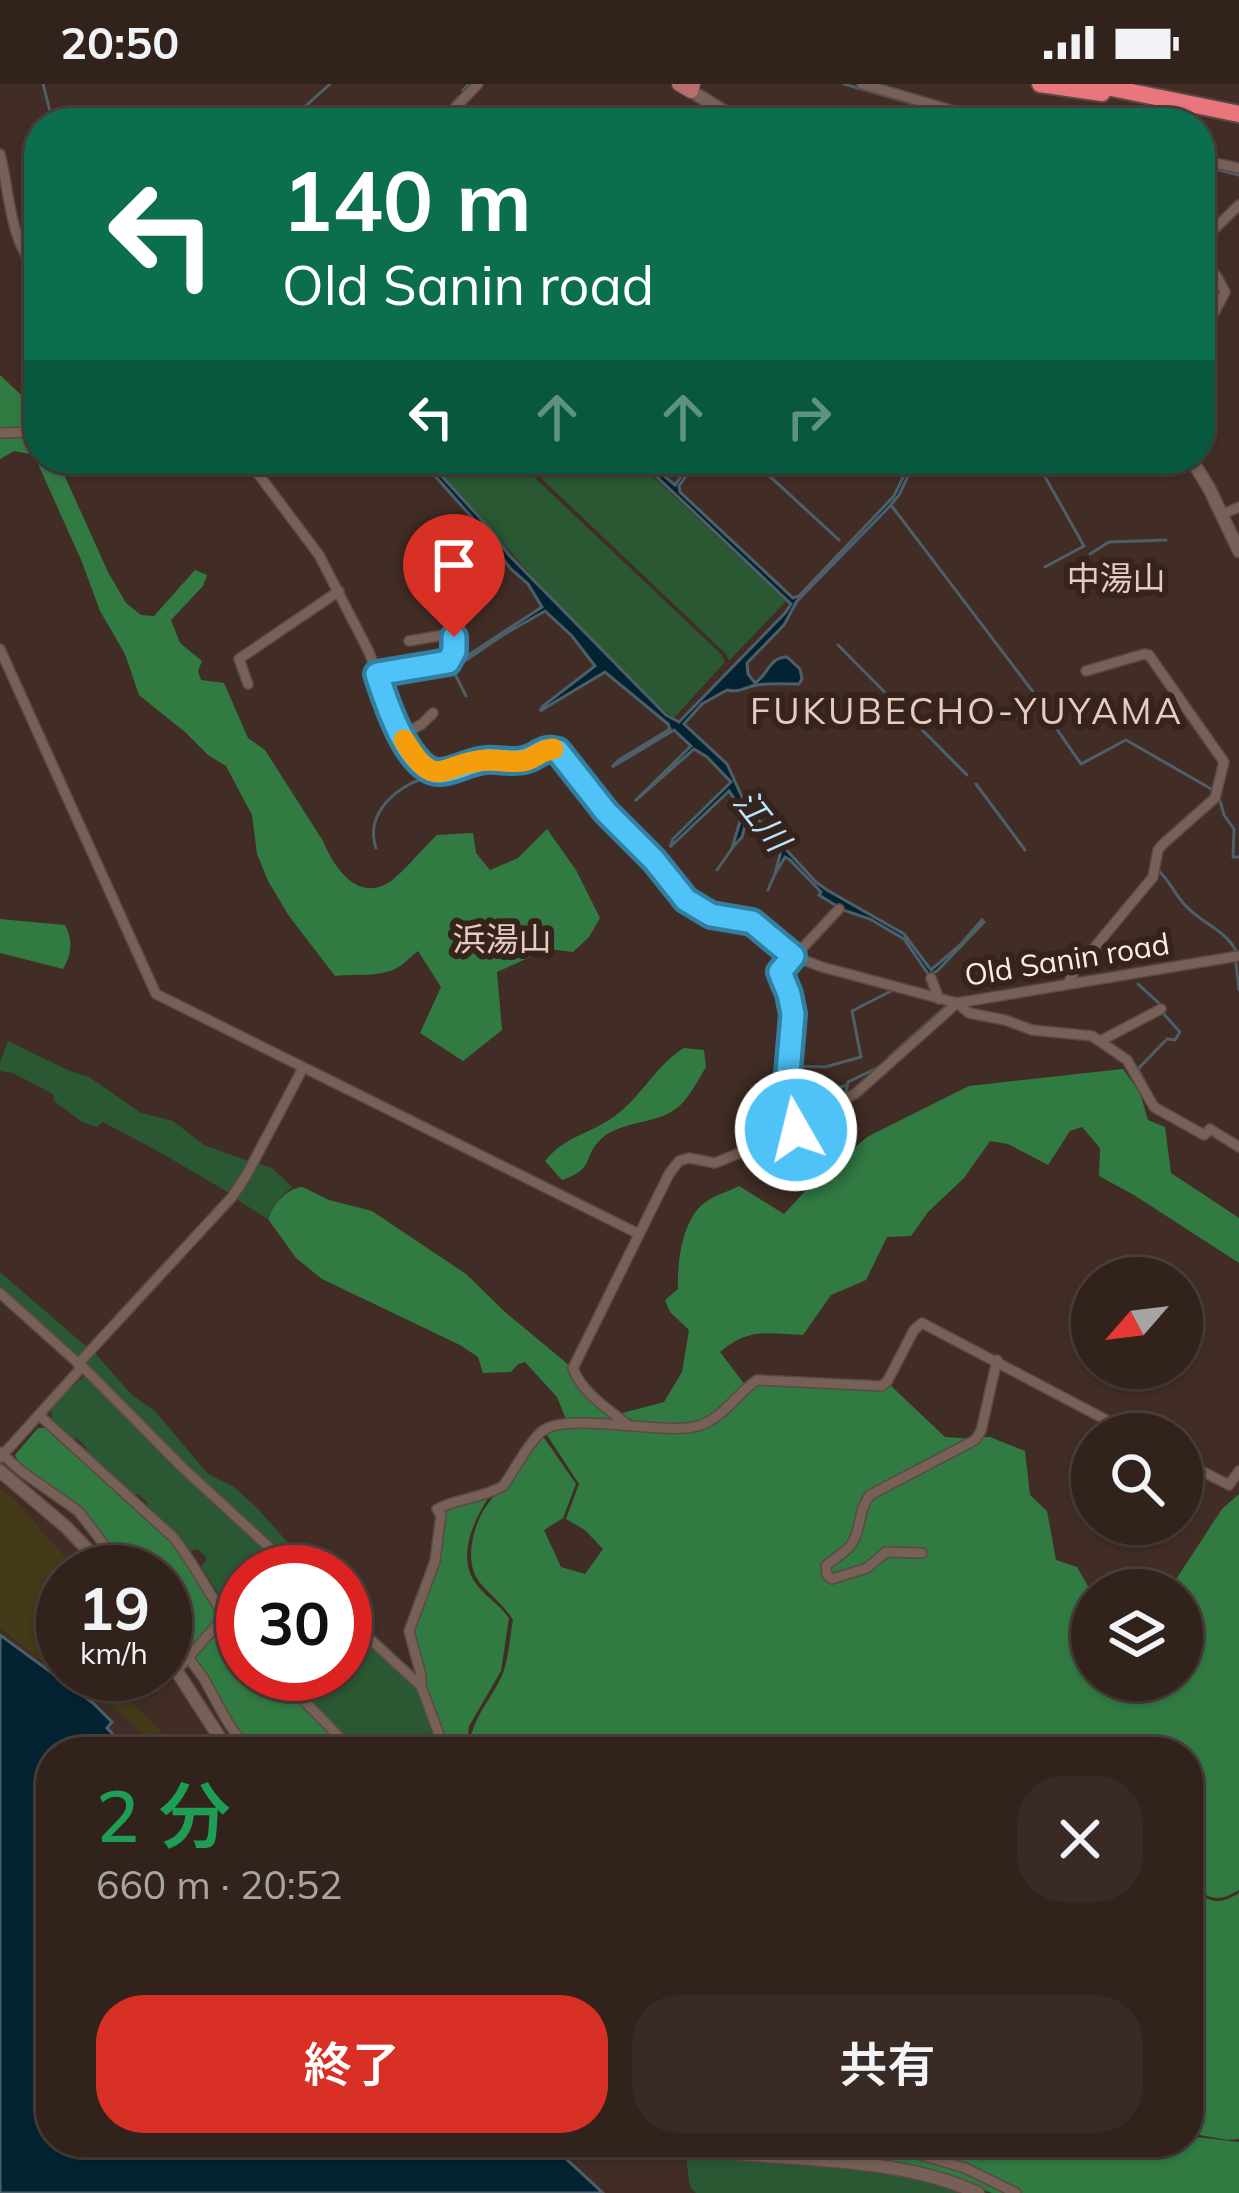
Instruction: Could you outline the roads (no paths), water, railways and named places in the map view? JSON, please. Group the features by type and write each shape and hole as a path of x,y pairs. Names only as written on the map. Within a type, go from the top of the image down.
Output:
{"highway":[{"path":"1040,84 1156,98"},
{"path":"1092,84 1208,108"},
{"path":"1122,84 1156,98"}],"main road":[{"path":"688,86 716,108"},
{"path":"1199,474 1239,550"},
{"path":"0,1472 83,1545"},
{"path":"192,1695 219,1737"},
{"path":"769,2157 925,2174 979,2193"}],"street":[{"path":"455,108 478,84"},
{"path":"862,84 945,108"},
{"path":"0,154 24,250"},
{"path":"1215,228 1239,205"},
{"path":"1215,275 1225,292 1215,311"},
{"name":"Old Sanin road","path":"259,474 320,555 401,735 420,763 436,773 487,760 522,761 546,748 558,751 686,900 711,915 752,922 793,956 957,1003 1239,956"},
{"path":"1223,514 1239,506"},
{"path":"248,683 239,659 339,591"},
{"path":"377,674 448,662 456,643 444,634 409,641"},
{"path":"0,649 156,994 639,1234"},
{"path":"1069,984 1153,877 1158,850 1215,798 1224,762 1149,655 1086,671"},
{"path":"0,685 14,679"},
{"path":"401,735 433,713"},
{"path":"628,1425 583,1387 573,1368 679,1161 689,1157 716,1163 796,1130 786,1097 793,1014 780,972 838,909"},
{"path":"931,977 939,999"},
{"path":"797,1122 855,1094 957,1003 968,1013 1100,1041 1127,1060 1154,1107 1204,1136 1210,1129 1239,1147"},
{"path":"1100,1041 1161,1009"},
{"path":"104,1545 78,1511 1,1455 232,1197 303,1068"},
{"path":"0,1293 267,1545"},
{"path":"440,1737 421,1686 409,1631 435,1561 441,1515 437,1509 503,1486 542,1430 555,1425 683,1429 702,1425 757,1380 881,1386 922,1323 1094,1413"},
{"path":"922,1552 893,1550 867,1568 839,1578 827,1575 826,1566 850,1548 860,1511 870,1495 975,1440 997,1360"},
{"path":"39,1415 173,1537 216,1601"},
{"path":"1203,1472 1229,1485 1239,1471"},
{"path":"192,1653 216,1626"},
{"path":"372,1641 421,1686"},
{"path":"192,1664 239,1737"},
{"path":"304,1701 339,1737"},
{"path":"928,2157 965,2168 1016,2193"}],"water":[{"path":"433,474 440,474 508,554 666,715 679,722 791,604 654,474 662,474 675,485 687,474 680,492 793,598 894,496 909,474 889,507 797,601 784,625 747,663 755,683 776,660 787,657 800,669 799,684 727,690 702,704 684,724 727,764 755,816 816,882 904,934 931,970 984,922 929,975 904,939 819,895 790,860 785,857 775,874 781,851 753,821 746,822 732,848 743,812 729,791 670,847 731,782 694,749 635,801 691,746 674,730 612,767 670,729 605,672 540,711 595,666 545,611 453,669 542,607"},
{"path":"0,1635 36,1661 36,1701 90,1701 112,1722 107,1728 116,1737 36,1737 36,2157 564,2157 603,2193 0,2193"}],"waterway":[{"path":"43,84 49,108"},
{"path":"303,108 330,84"},
{"path":"463,90 469,84"},
{"path":"844,84 927,108"},
{"path":"1215,169 1239,175"},
{"path":"767,474 839,540"},
{"path":"1043,474 1084,546 1045,567"},
{"path":"891,505 1043,705"},
{"path":"1090,554 1109,542 1166,540"},
{"path":"838,645 967,775"},
{"path":"453,670 466,696"},
{"path":"1047,715 1081,764 1126,740 1213,790"},
{"path":"376,848 375,823 387,802 407,786 430,777"},
{"path":"976,784 1025,850"},
{"path":"1219,797 1234,829 1233,857 1239,857"},
{"path":"717,870 733,847"},
{"path":"768,890 777,869"},
{"name":"江川","path":"1160,872 1184,904 1236,951"},
{"name":"江川","path":"1236,963 1239,990"},
{"path":"1138,984 1162,1006"},
{"path":"793,1066 825,1067 861,1057 852,1011 891,991"},
{"path":"890,1056 945,1007"},
{"path":"1162,1012 1180,1032 1175,1040 1167,1039"},
{"path":"1145,1082 1138,1069 1165,1041"},
{"path":"846,1092 848,1082 879,1067"},
{"path":"795,1102 847,1085"},
{"path":"838,1116 835,1109 841,1105"},
{"path":"842,1123 843,1132"}],"district":[{"name":"中湯山","path":"1116,578"},
{"name":"FUKUBECHO-YUYAMA","path":"967,711"},
{"name":"浜湯山","path":"502,939"}]}
